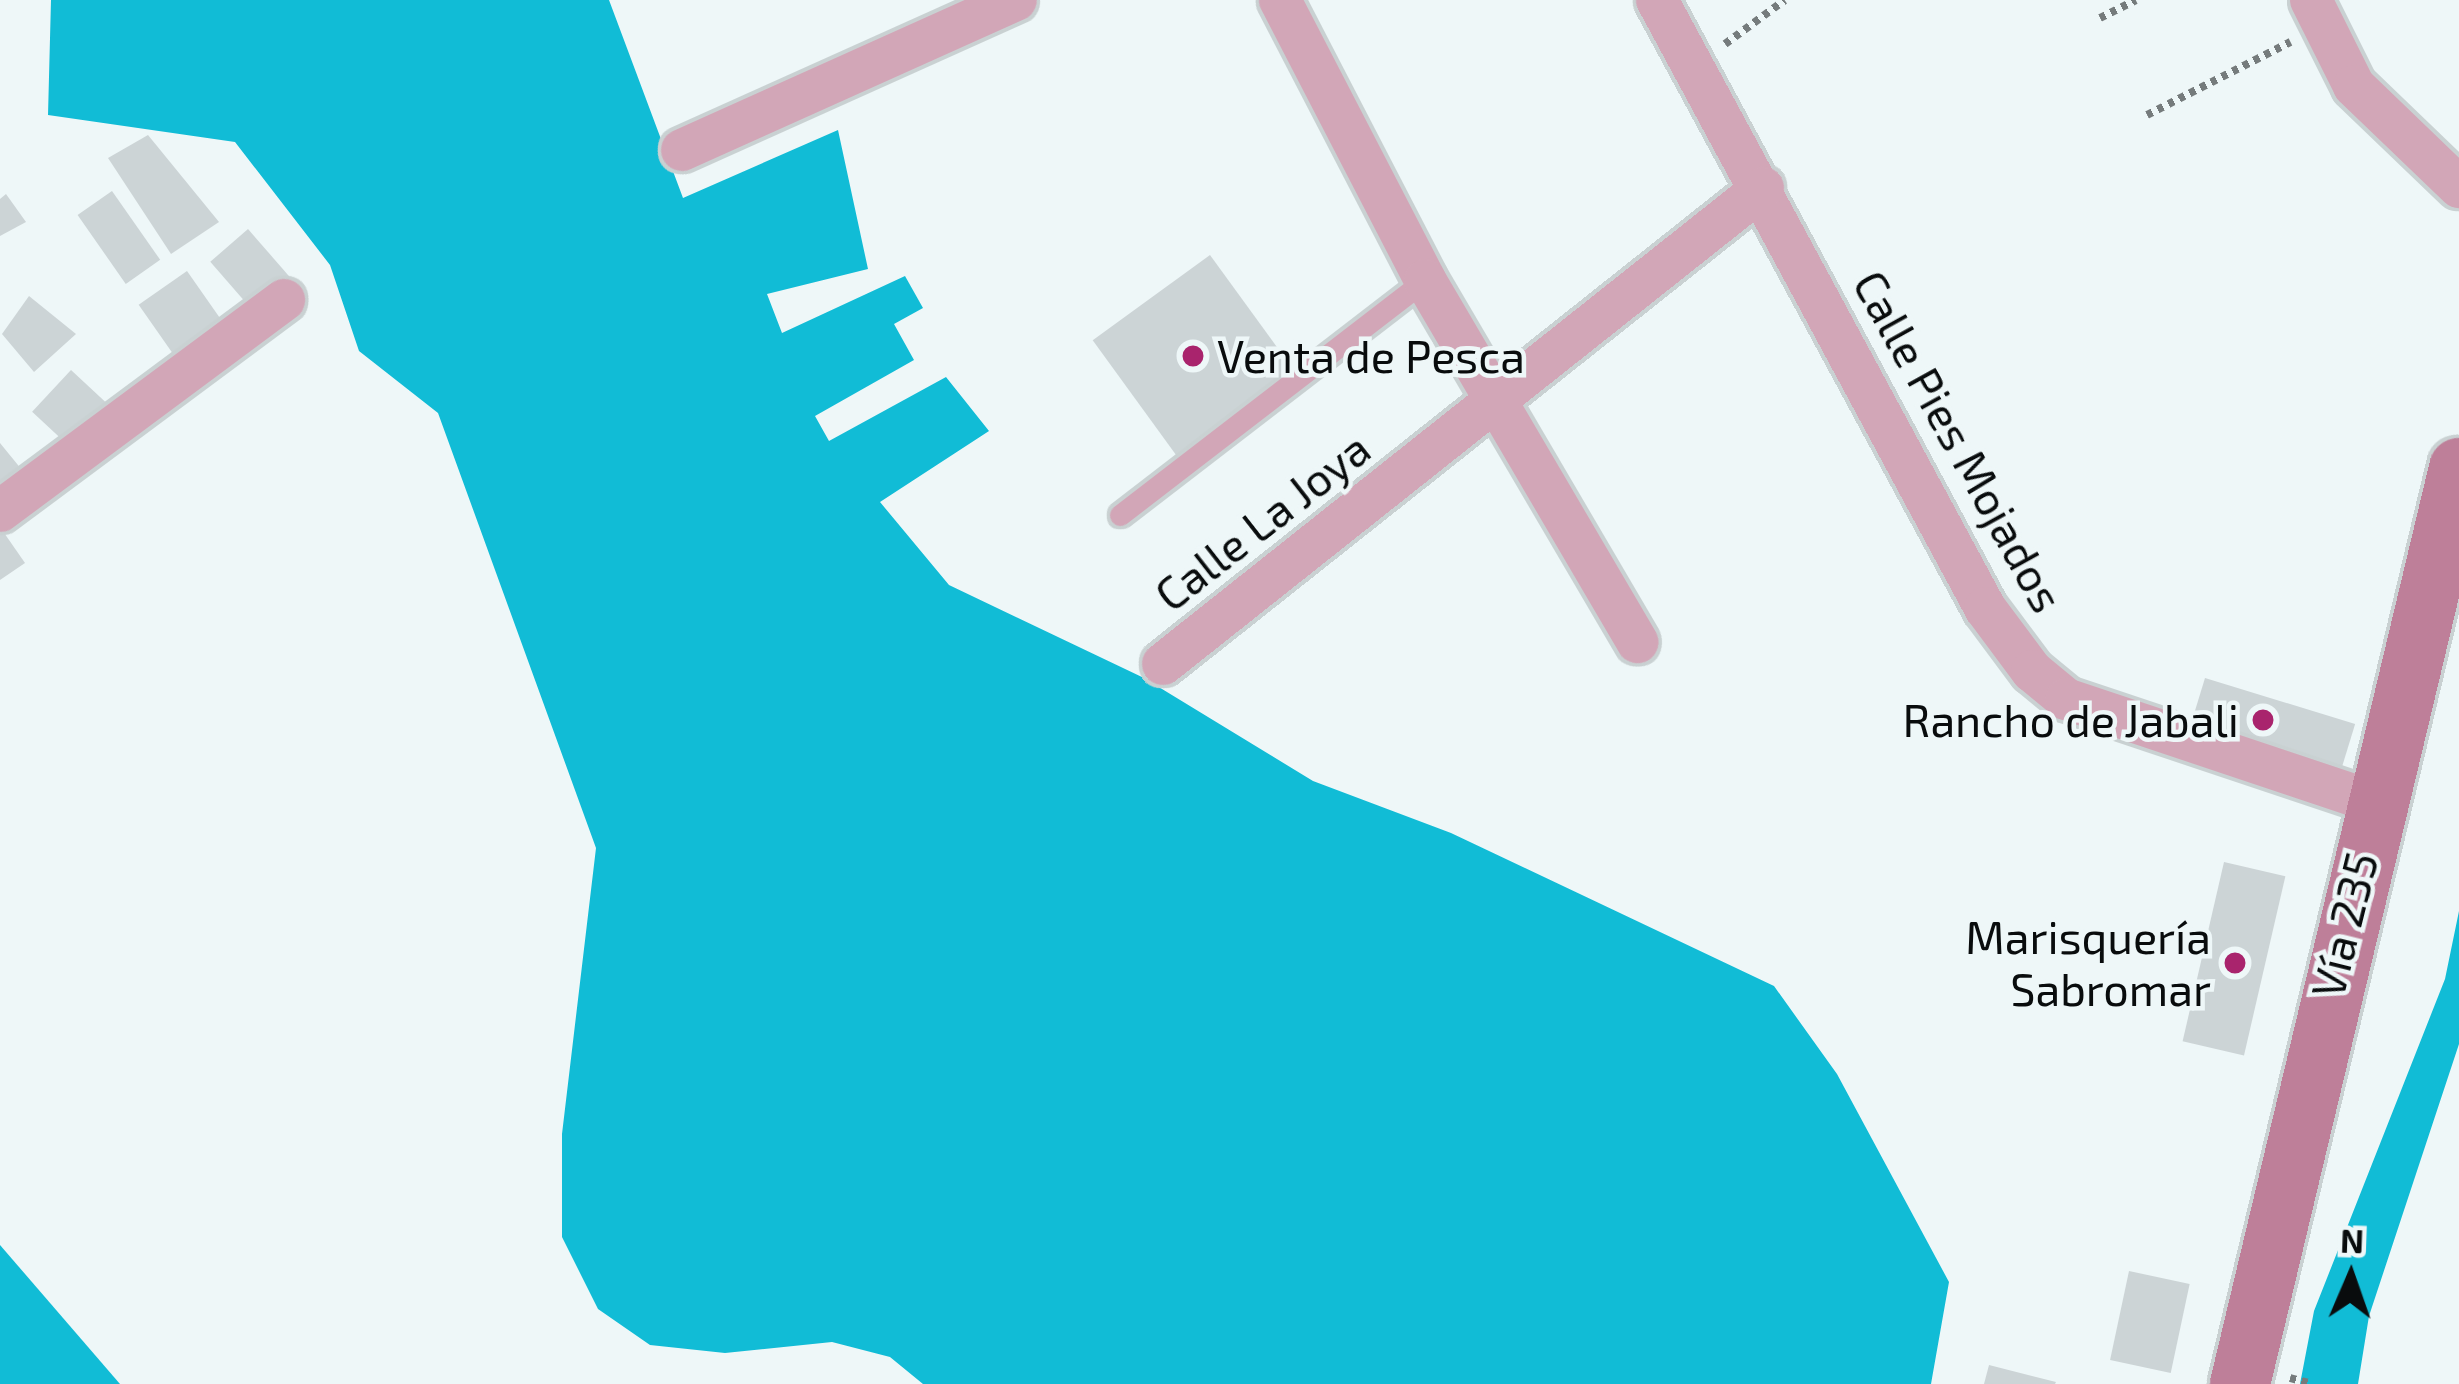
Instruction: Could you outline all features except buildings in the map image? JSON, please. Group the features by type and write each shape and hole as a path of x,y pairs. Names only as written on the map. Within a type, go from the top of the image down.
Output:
{"main road":[{"name":"Vía 235","path":"2240,1384 2374,802 2459,468"}],"street":[{"path":"682,150 1016,0"},
{"path":"1280,0 1425,280 1637,642"},
{"name":"Calle Pies Mojados","path":"1657,0 1763,188 1985,608 2032,671 2066,699 2374,802"},
{"path":"2317,13 2354,86 2459,187"},
{"name":"Calle La Joya","path":"1162,664 1763,188"},
{"path":"0,511 284,300"}],"lane":[{"path":"1120,515 1425,280"}],"path":[{"path":"1695,67 1785,0"},
{"path":"2100,18 2136,0"},
{"path":"2147,115 2317,13"}],"water":[{"path":"51,0 609,0 683,198 838,130 868,269 767,294 782,333 905,276 923,308 894,324 914,360 815,416 829,441 946,377 989,431 880,502 949,585 1144,678 1313,781 1451,833 1774,986 1837,1074 1949,1282 1931,1384 923,1384 890,1357 832,1342 725,1353 650,1345 598,1309 562,1237 562,1134 596,848 438,413 359,351 330,265 235,142 48,115"},
{"path":"2459,911 2459,1044 2369,1316 2358,1384 2300,1384 2314,1311 2445,979"},
{"path":"0,1245 120,1384 0,1384"}],"place":[{"name":"Venta de Pesca","path":"1193,356"},
{"name":"Rancho de Jabali","path":"2263,720"},
{"name":"Marisquería Sabromar","path":"2235,963"}]}
